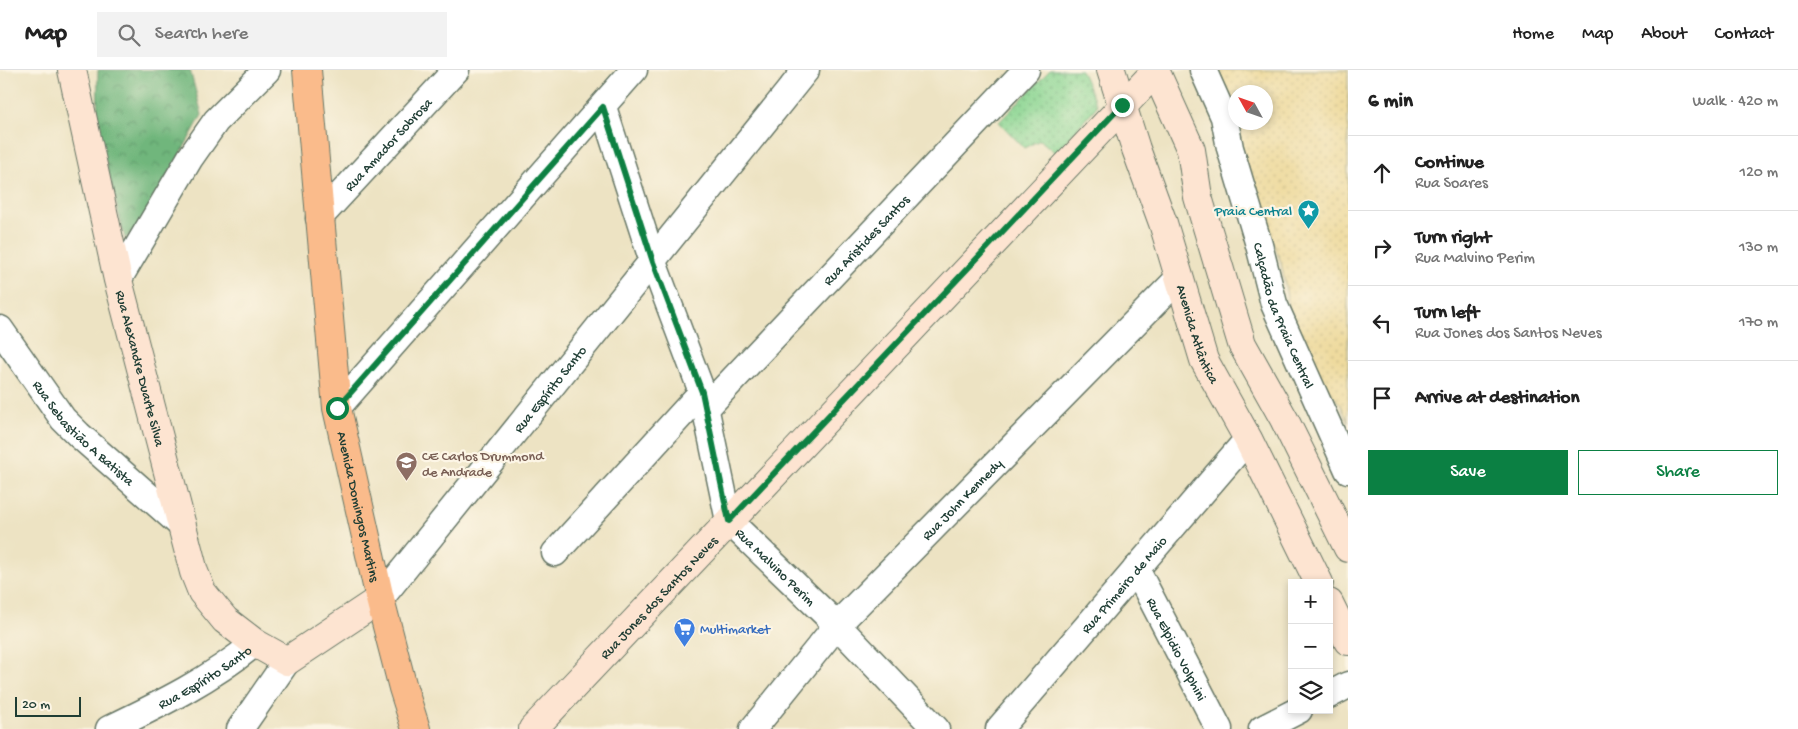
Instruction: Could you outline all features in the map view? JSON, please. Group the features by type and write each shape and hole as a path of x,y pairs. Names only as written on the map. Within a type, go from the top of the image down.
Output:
{"main road":[{"name":"Avenida Domingos Martins","path":"307,70 337,408 410,725"}],"street":[{"name":"Rua Alexandre Duarte Silva","path":"72,70 118,280 194,572 202,592 225,620 255,643"},
{"path":"118,280 190,158 216,121 267,70"},
{"name":"Rua Amador Sobrosa","path":"319,218 456,70"},
{"path":"337,408 634,70"},
{"name":"Rua Espírito Santo","path":"109,729 181,692 235,660 255,643 287,661 380,599 806,70"},
{"name":"Rua Aristides Santos","path":"555,553 1026,70"},
{"name":"Avenida Atlântica","path":"1111,70 1163,223 1204,360 1248,439 1317,579"},
{"name":"Calçadão da Praia Central","path":"1203,70 1224,117 1230,148 1259,245 1274,304 1348,470"},
{"path":"1156,71 1190,150 1198,197 1242,344 1284,420 1348,548"},
{"name":"Rua Jones dos Santos Neves","path":"533,729 1156,71"},
{"name":"Rua Malvino Perim","path":"603,107 653,262 704,400 729,521 837,625 936,729"},
{"name":"Rua John Kennedy","path":"753,729 837,625 1180,278"},
{"name":"Rua Sebastião A Batista","path":"0,329 63,419 180,524"},
{"name":"Rua Primeiro de Maio","path":"999,729 1248,439"},
{"name":"Rua Elpidio Volphini","path":"1136,569 1219,729"},
{"path":"1333,611 1348,641"},
{"path":"240,729 287,661"},
{"path":"1333,692 1348,685"},
{"path":"1262,729 1291,714"}],"green space":[{"path":"98,70 190,70 202,115 142,224 125,239 97,126"},
{"path":"1050,70 1081,70 1097,106 1056,153 1040,140 1024,148 999,122"}],"sand":[{"name":"Praia Central","path":"1217,70 1348,70 1348,423 1341,405 1304,364 1294,336 1281,262 1254,196 1235,130 1273,130 1273,85 1228,85 1228,107"}],"place":[{"name":"Praia Central","path":"1308,229"},
{"name":"CE Carlos Drummond de Andrade","path":"406,482"},
{"name":"Multimarket","path":"684,647"}],"route":[{"path":"337,408 603,107 653,262 702,392 729,521 1122,105"}]}
